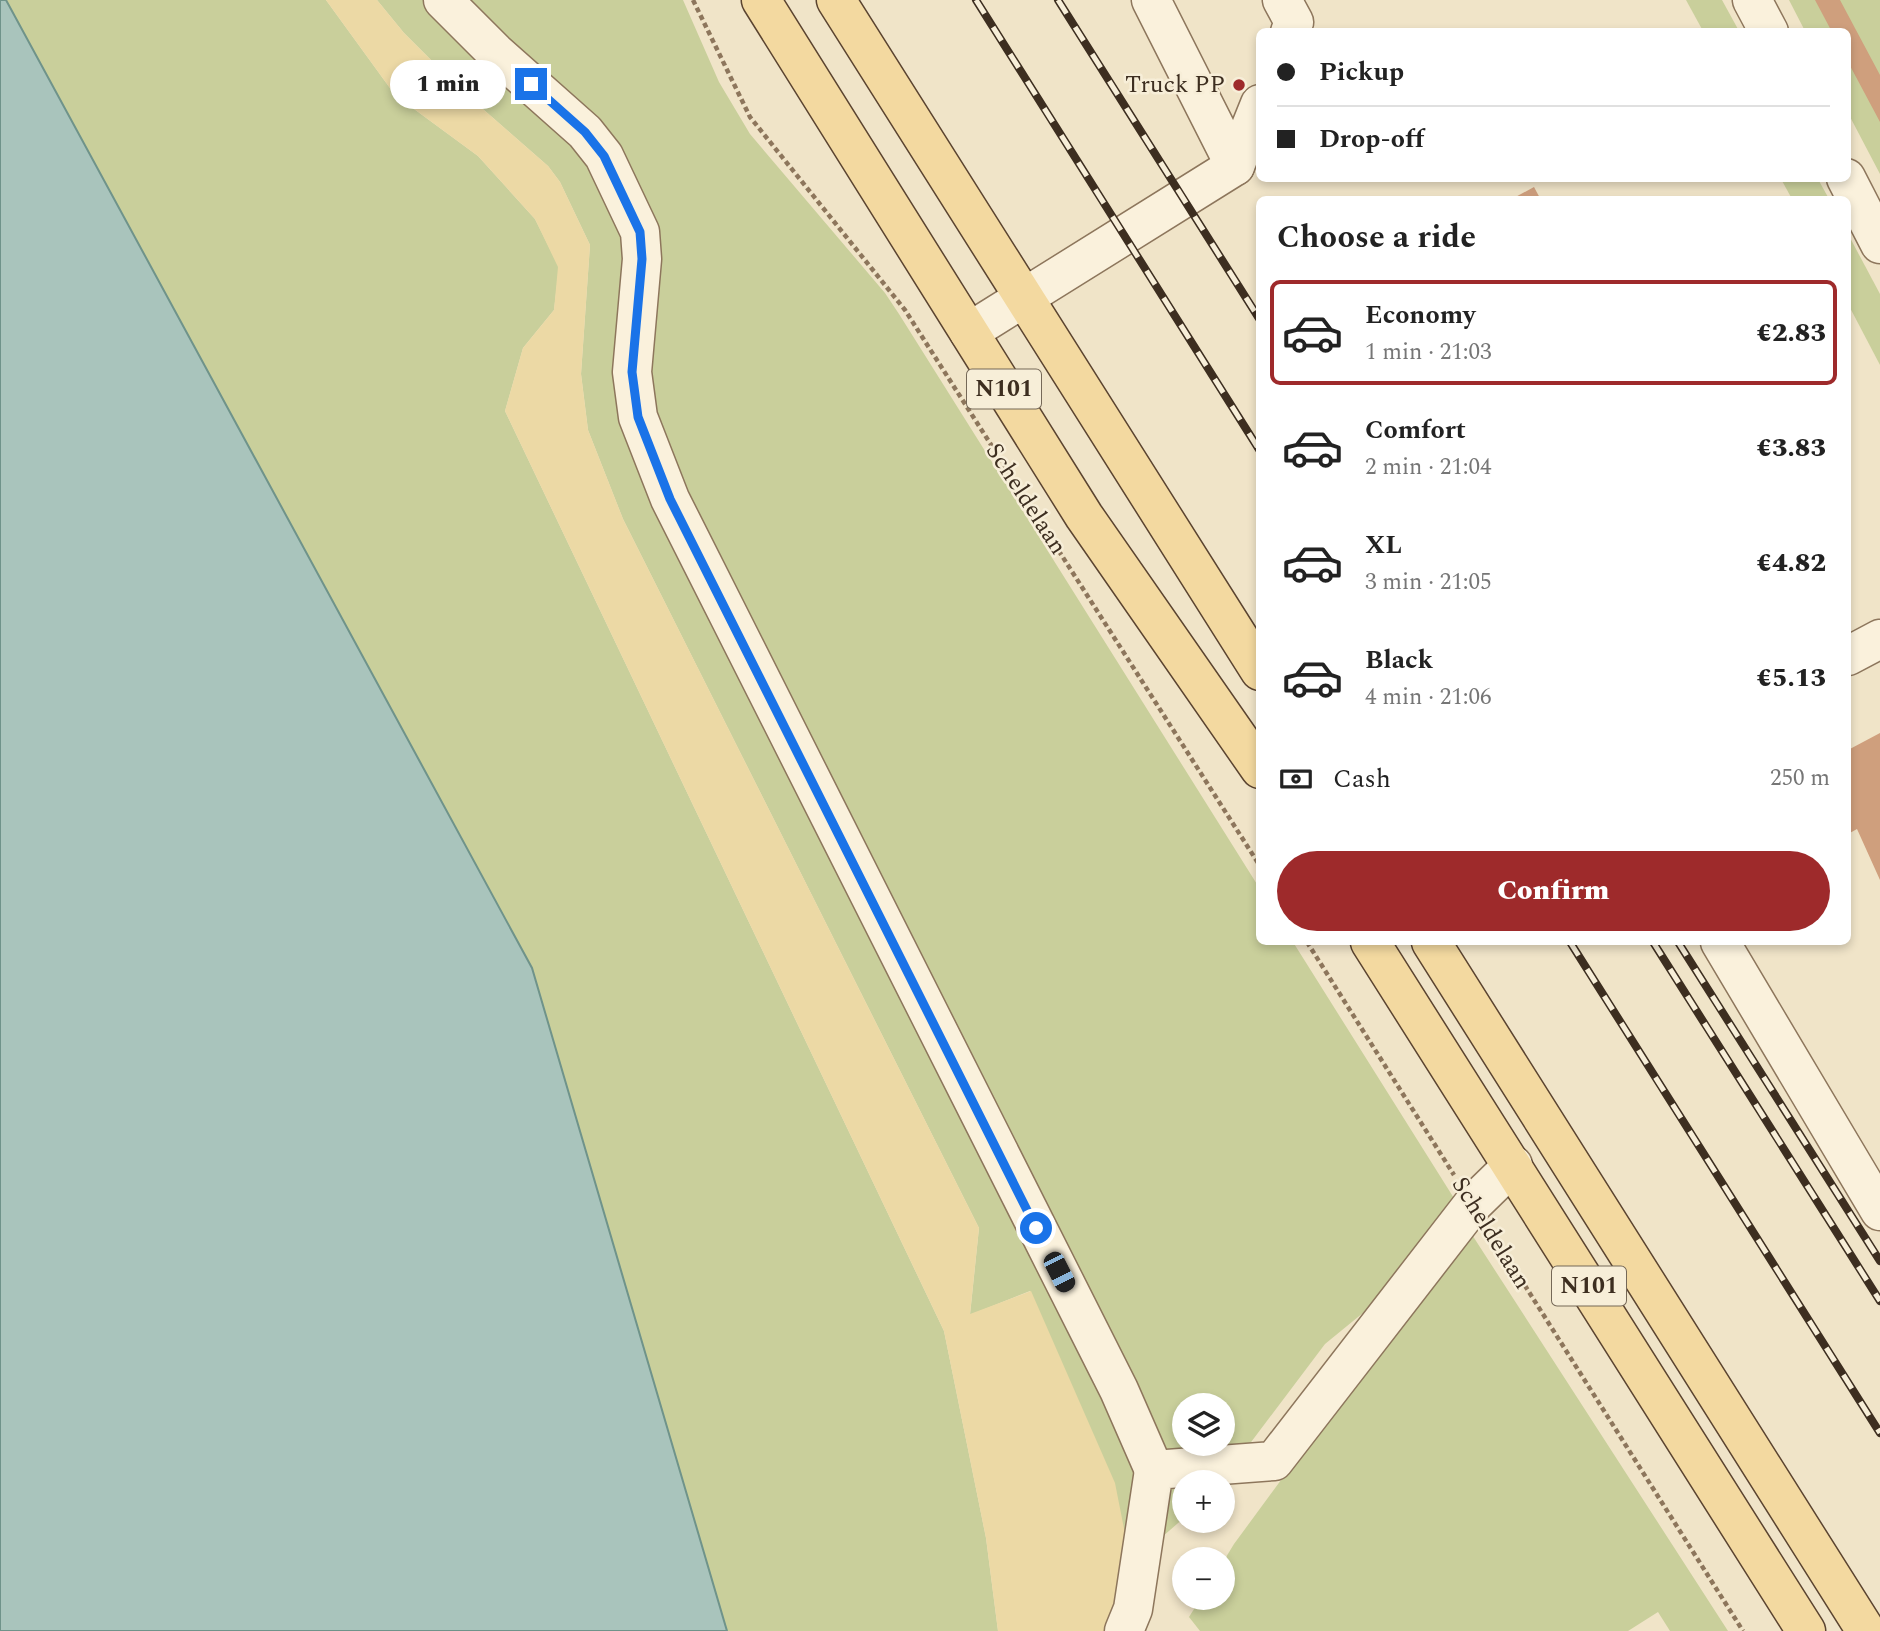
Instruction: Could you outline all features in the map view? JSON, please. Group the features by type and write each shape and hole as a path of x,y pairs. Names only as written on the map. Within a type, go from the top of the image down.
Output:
{"main road":[{"name":"Scheldelaan","path":"761,0 1084,516 1256,763"},
{"name":"N101","path":"836,0 1256,665"},
{"name":"N101","path":"1372,945 1806,1631"},
{"name":"N101","path":"1433,945 1866,1631"}],"lane":[{"path":"443,0 495,52 585,132 604,156 640,232 642,259 632,372 638,417 670,499 1119,1390 1154,1470 1133,1609 1124,1631"},
{"path":"1151,0 1235,166"},
{"path":"1282,0 1294,22 1292,28"},
{"path":"1752,0 1767,28"},
{"path":"968,332 1235,166 1256,114"},
{"path":"1848,182 1880,244"},
{"path":"1851,654 1880,639"},
{"path":"1722,945 1880,1211"},
{"path":"1154,1470 1274,1461 1473,1204 1513,1165"}],"path":[{"name":"Scheldelaan","path":"693,0 750,117 905,310 1256,860"},
{"name":"Scheldelaan","path":"1309,945 1743,1631"}],"green space":[{"path":"6,0 326,0 395,95 478,156 535,219 559,267 554,310 523,348 505,411 944,1331 986,1538 998,1631 727,1631 532,968"},
{"path":"377,0 683,0 719,82 750,134 885,293 1256,883 1256,945 1295,945 1457,1203 1369,1308 1325,1344 1230,1470 1172,1470 1172,1528 1131,1564 1030,1291 970,1315 979,1228 623,519 588,430 581,374 590,245 560,182 548,166 460,89 404,33"},
{"path":"1686,0 1722,0 1737,28 1701,28"},
{"path":"1789,0 1880,0 1880,174 1851,119 1851,28 1803,28"},
{"path":"1783,182 1820,182 1827,196 1790,196"},
{"path":"1851,240 1880,294 1880,365 1851,310"},
{"path":"1467,1227 1728,1631 1670,1631 1658,1612 1628,1631 1200,1631 1189,1617 1193,1610 1235,1610 1234,1544"}],"sand":[{"path":"326,0 377,0 404,33 460,89 548,166 560,182 590,245 581,374 588,430 623,519 979,1228 970,1314 1031,1291 1115,1483 1131,1564 1106,1631 998,1631 986,1538 944,1331 505,411 523,348 554,310 558,267 535,219 478,156 395,95"}],"water":[{"path":"0,0 6,0 532,968 727,1631 0,1631"}],"building":[{"path":"1815,0 1840,0 1880,75 1880,122 1851,68 1851,28 1830,28"},
{"path":"1534,187 1539,196 1517,196"},
{"path":"1880,733 1880,880 1857,829 1851,832 1851,748"}],"railway":[{"path":"976,0 1256,445"},
{"path":"1058,0 1256,314"},
{"path":"1572,945 1880,1433"},
{"path":"1655,945 1880,1301"},
{"path":"1680,945 1880,1261"}],"place":[{"name":"Truck PP","path":"1239,85"}],"route":[{"path":"531,84 585,132 604,156 640,232 642,259 632,372 638,417 670,499 1036,1228"}]}
